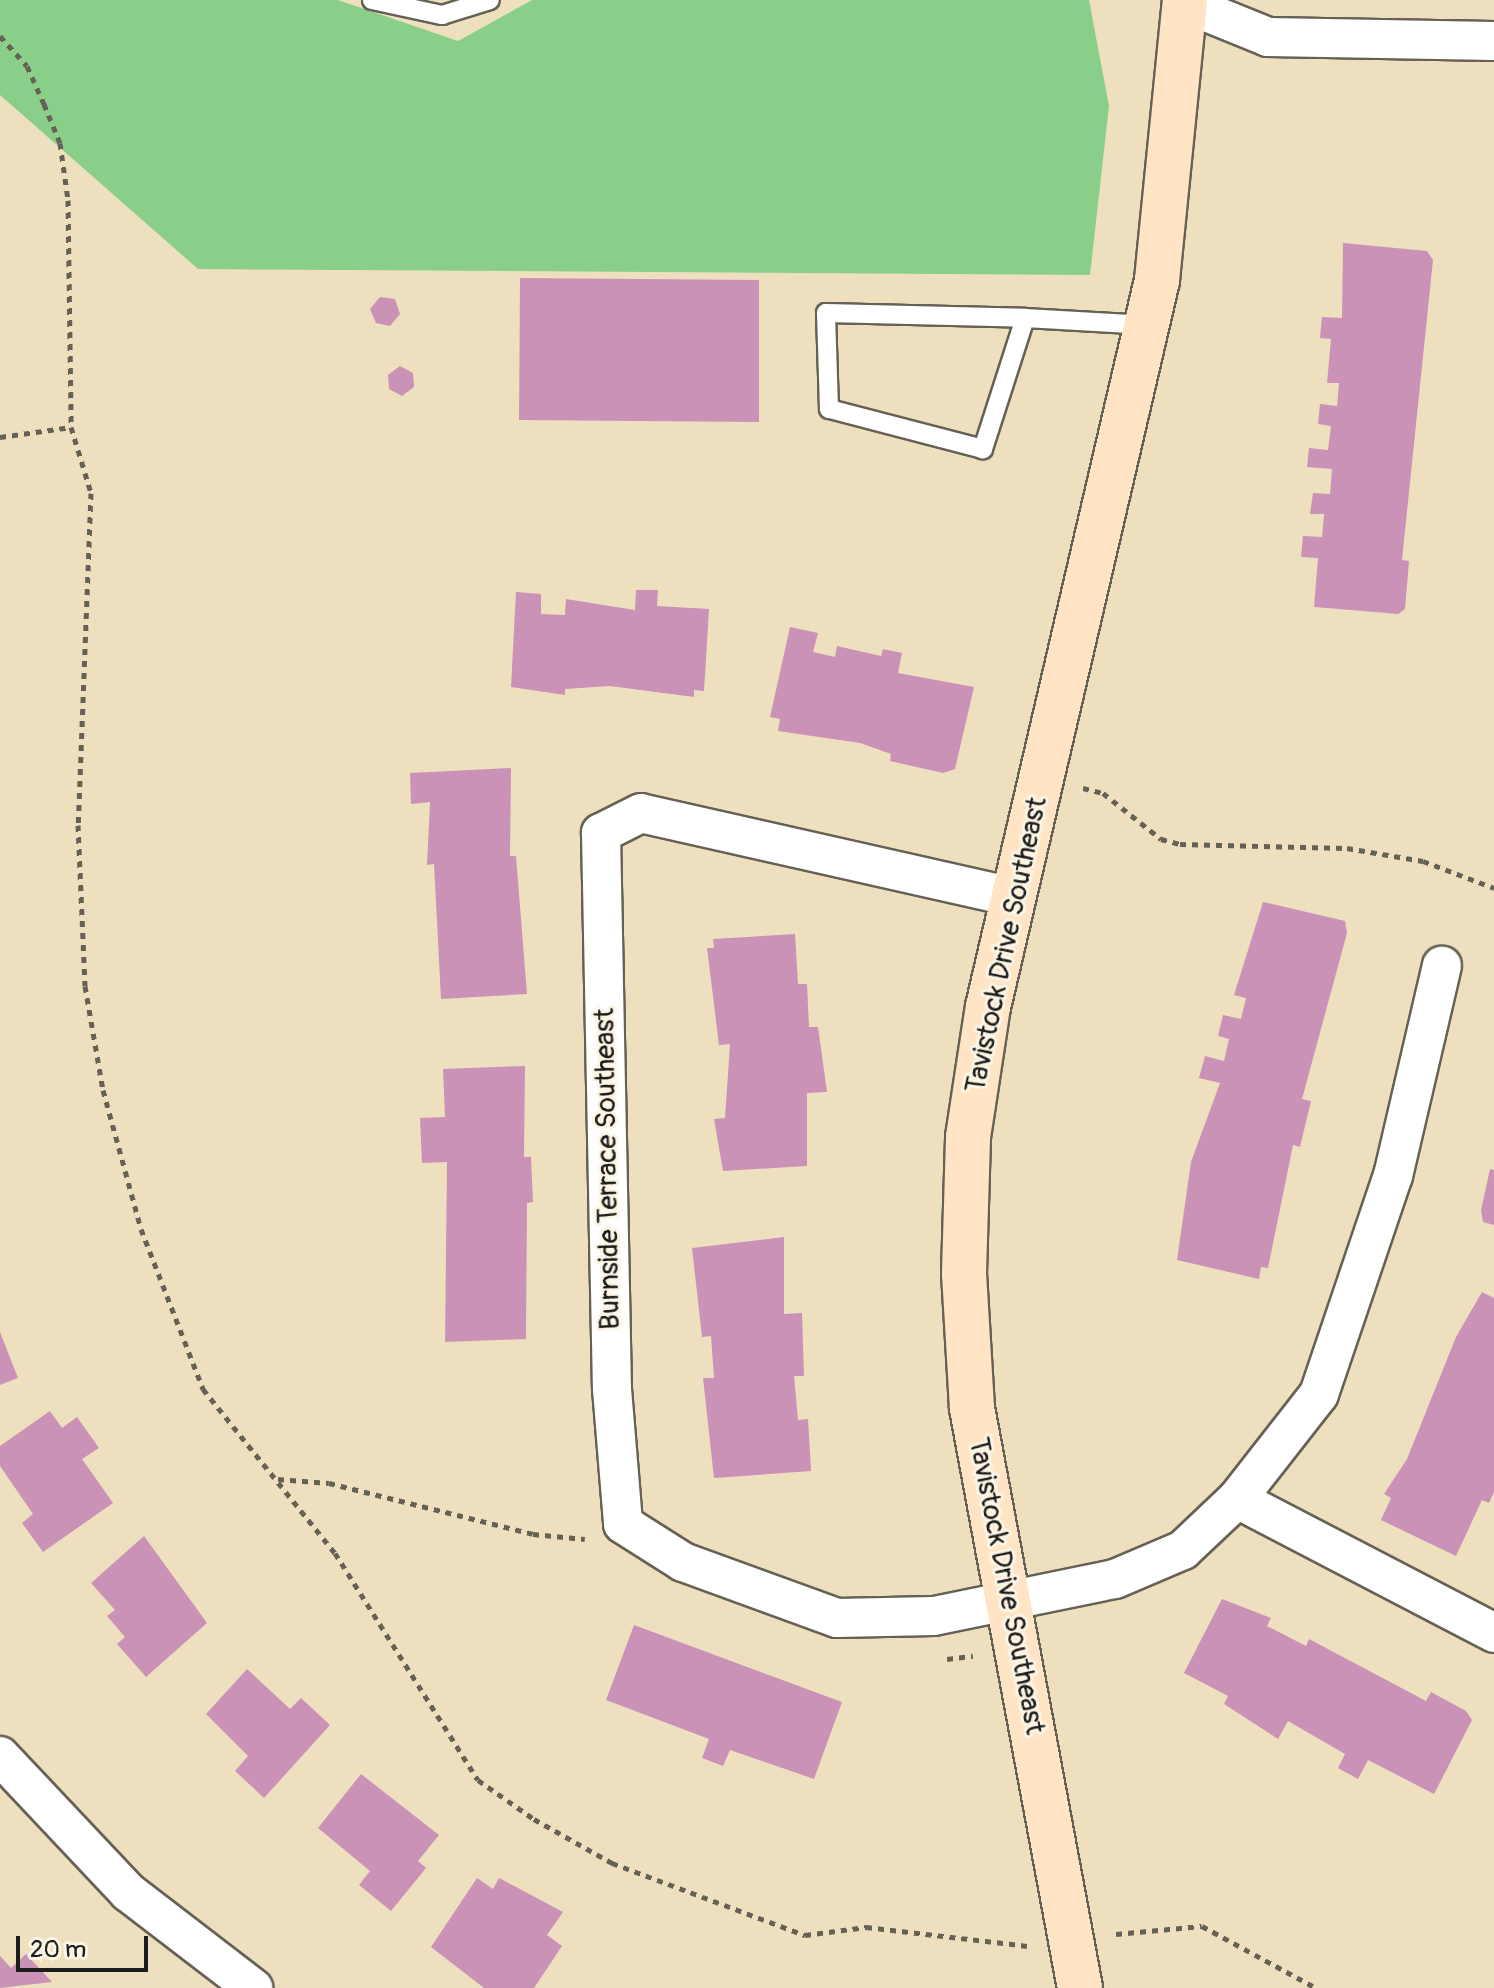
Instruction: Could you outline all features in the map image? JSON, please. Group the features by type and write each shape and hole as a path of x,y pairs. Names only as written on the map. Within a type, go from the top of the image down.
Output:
{"street":[{"path":"1185,1 1268,37 1494,41"},
{"name":"Tavistock Drive Southeast","path":"1080,1988 972,1408 964,1273 968,1137 1013,897 1148,325 1185,1"},
{"name":"Burnside Terrace Southeast","path":"1008,1600 934,1616 837,1618 683,1562 623,1524 612,1389 601,833 641,813 1013,897"},
{"path":"1008,1600 1115,1579 1183,1550 1237,1499 1319,1394 1393,1176 1442,966"},
{"path":"1237,1499 1494,1633"},
{"path":"0,1756 128,1892 253,1988"}],"lane":[{"path":"372,0 409,14 442,15 490,0"},
{"path":"1025,318 983,449 829,409 826,313 1025,318 1148,325"}],"path":[{"path":"0,36 27,66 60,143 72,281 71,427 91,493 78,825 85,986 103,1090 141,1229 203,1389 335,1553 478,1780 534,1819 612,1863 805,1935 866,1927 978,1944 1072,1939 1202,1926 1316,1988"},
{"path":"0,437 71,427"},
{"path":"1043,779 1103,793 1161,839 1180,844 1347,848 1423,861 1494,888"}],"green space":[{"path":"0,0 338,0 458,41 532,0 1089,0 1109,106 1090,275 198,269 0,95"}],"building":[{"path":"1343,243 1427,251 1433,260 1402,560 1409,561 1405,609 1398,614 1314,607 1318,558 1301,557 1303,536 1322,537 1324,514 1310,514 1313,493 1330,494 1332,469 1307,467 1309,448 1328,450 1331,426 1318,424 1320,404 1337,406 1339,383 1327,383 1331,339 1320,338 1322,317 1342,318"},
{"path":"520,278 759,280 759,422 519,420"},
{"path":"380,297 395,299 400,314 390,326 376,323 370,309"},
{"path":"400,366 413,373 414,387 402,396 389,389 388,375"},
{"path":"636,590 658,590 657,606 709,609 704,691 694,690 694,697 610,686 565,689 565,695 511,687 516,592 541,594 541,614 565,615 566,599 635,610"},
{"path":"790,627 818,633 813,652 835,657 837,646 881,656 883,649 902,653 898,673 974,687 955,769 943,773 890,761 891,754 860,743 778,731 780,719 770,717"},
{"path":"511,768 510,856 516,856 527,994 441,999 434,864 427,865 430,802 411,804 410,773"},
{"path":"1263,902 1345,921 1347,933 1302,1099 1311,1101 1300,1147 1293,1145 1268,1268 1261,1267 1259,1279 1177,1260 1191,1162 1220,1083 1199,1078 1205,1056 1224,1061 1229,1039 1218,1036 1223,1015 1241,1019 1246,998 1234,995"},
{"path":"795,934 798,984 807,984 809,1027 818,1027 827,1092 807,1093 807,1166 723,1171 714,1119 725,1118 730,1044 719,1045 707,948 714,948 713,939"},
{"path":"525,1066 524,1157 531,1157 533,1202 527,1203 526,1339 445,1342 447,1162 422,1163 420,1118 445,1117 443,1069"},
{"path":"1490,1169 1494,1170 1494,1225 1483,1222 1481,1210"},
{"path":"784,1237 784,1314 802,1313 804,1376 794,1376 798,1420 808,1419 811,1471 714,1478 703,1378 714,1378 711,1336 702,1337 692,1248"},
{"path":"1482,1292 1494,1298 1494,1492 1489,1503 1482,1500 1456,1556 1381,1520 1391,1498 1384,1494 1407,1459 1456,1337"},
{"path":"0,1332 18,1378 0,1385"},
{"path":"50,1411 62,1428 77,1417 99,1448 82,1459 113,1503 43,1552 22,1523 33,1514 0,1466 0,1446"},
{"path":"144,1536 207,1623 146,1677 117,1644 125,1637 107,1616 115,1610 91,1583"},
{"path":"1222,1599 1271,1618 1267,1626 1306,1646 1309,1639 1426,1701 1431,1692 1466,1711 1472,1720 1434,1794 1368,1760 1358,1779 1338,1768 1345,1754 1288,1721 1278,1739 1224,1704 1228,1696 1184,1673"},
{"path":"634,1625 842,1702 814,1779 730,1750 723,1766 702,1758 709,1739 606,1700"},
{"path":"247,1669 290,1709 301,1698 330,1725 264,1798 235,1771 248,1756 206,1714"},
{"path":"361,1774 439,1835 418,1861 426,1868 391,1911 359,1885 370,1871 318,1828"},
{"path":"477,1878 493,1889 499,1878 563,1912 547,1935 562,1946 534,1988 484,1988 431,1947"},
{"path":"26,1954 52,1982 0,1988 0,1956 11,1968"}]}
